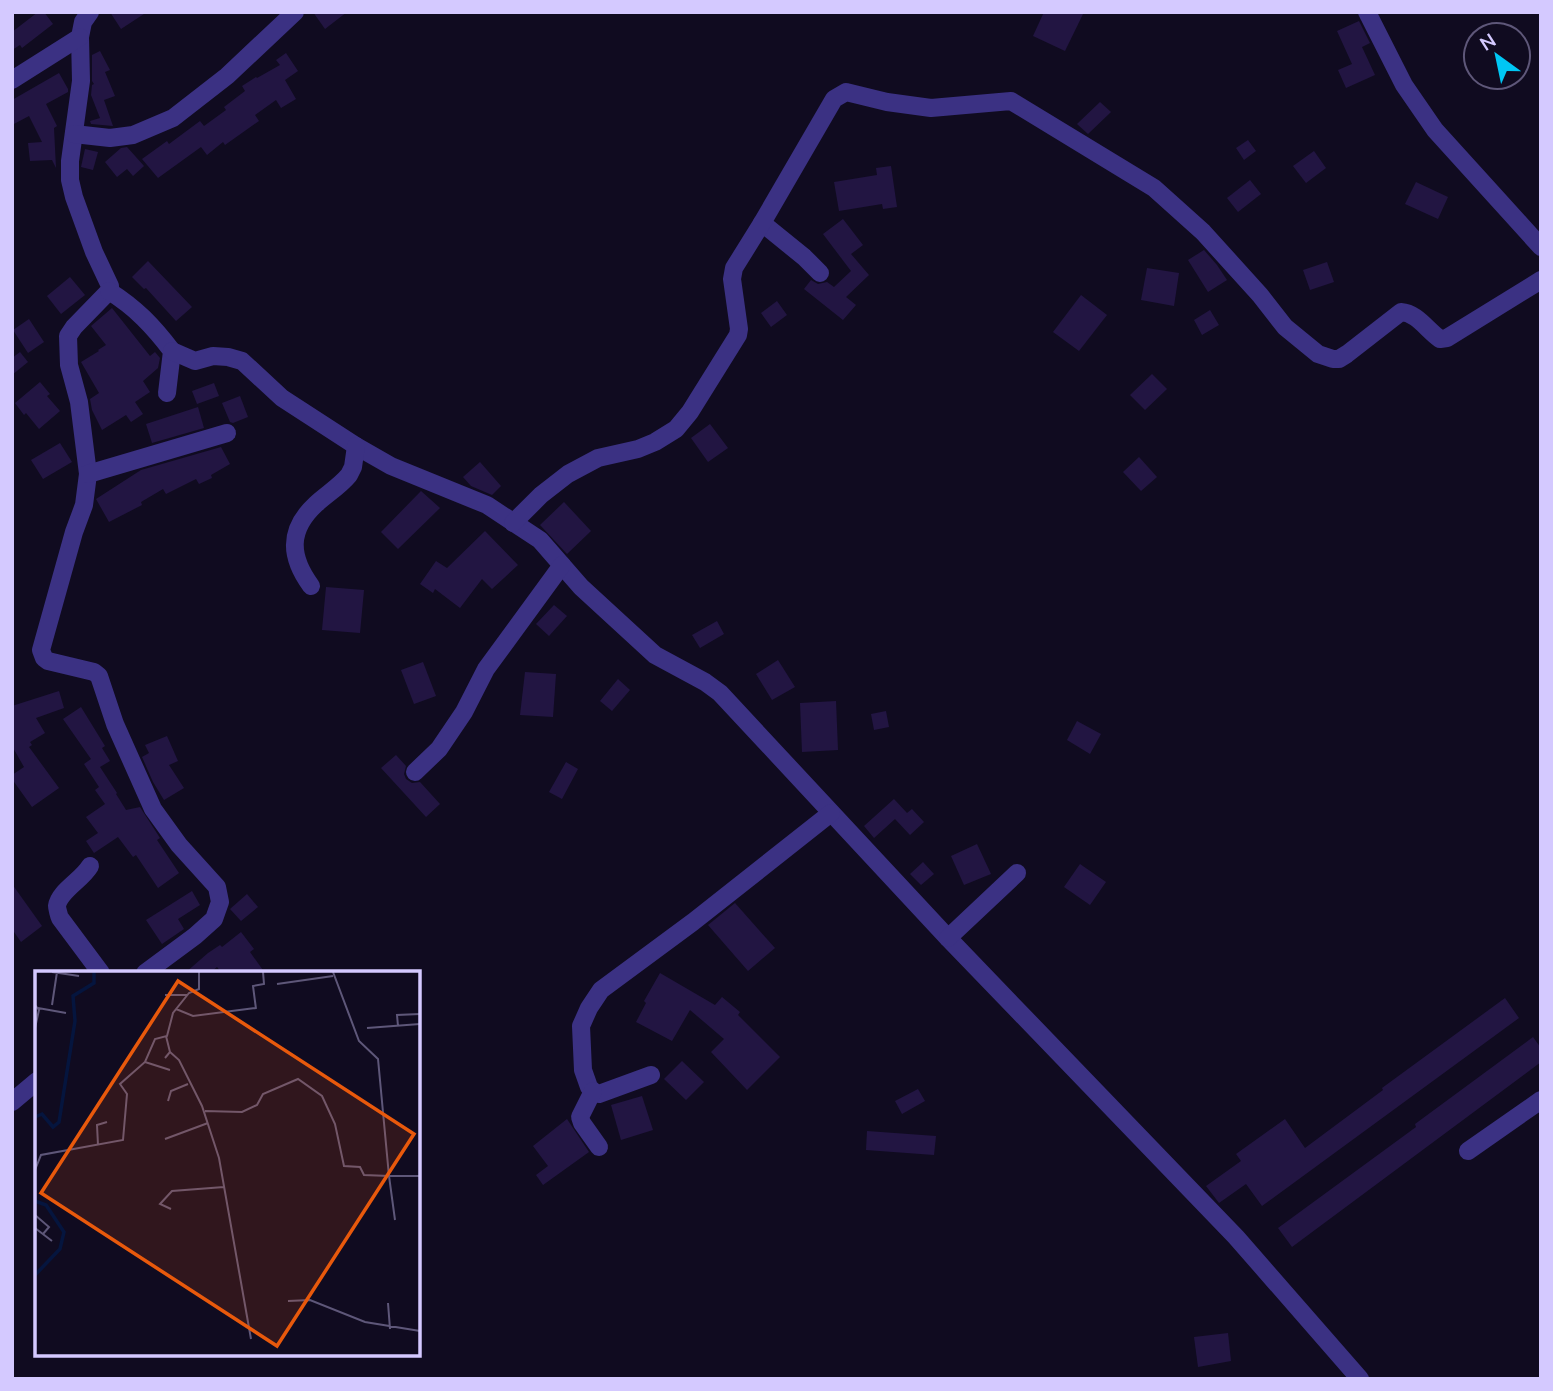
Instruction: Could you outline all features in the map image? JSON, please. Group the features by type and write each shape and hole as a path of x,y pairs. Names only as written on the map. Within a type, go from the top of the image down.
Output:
{"street":[{"path":"90,12 83,22 80,37 81,81 70,180 94,252 110,286 109,292 68,336 69,365 79,402 88,474 83,505 41,650 48,661 94,672 99,676 115,724 153,809 178,845 217,887 220,894 214,919 148,971"},
{"path":"74,134 110,138 133,135 173,118 227,76 295,12"},
{"path":"1367,12 1404,85 1435,130 1541,247"},
{"path":"12,80 80,37"},
{"path":"513,523 541,495 568,474 598,458 638,449 655,442 676,429 690,412 738,335 732,279 734,268 834,99 841,93 932,108 1011,101 1154,188 1203,232 1285,327 1326,358 1339,359 1347,355 1401,312 1408,312 1440,339 1447,338 1541,280"},
{"path":"762,223 820,273"},
{"path":"109,292 131,306 157,331 172,351 195,360 214,356 242,361 282,398 356,446 391,466 487,505 540,540 581,587 655,655 720,692 948,938 1236,1237 1360,1379"},
{"path":"167,393 172,351"},
{"path":"88,474 227,433"},
{"path":"311,586 300,571 296,559 294,539 297,529 310,510 349,475 356,446"},
{"path":"415,772 439,749 464,712 486,669 562,565"},
{"path":"651,1076 599,1094 589,1087 583,1070 581,1026 601,990 693,922 831,813"},
{"path":"90,866 85,874 62,894 57,907 60,918 99,971"},
{"path":"948,938 1017,873"},
{"path":"12,1102 35,1083"},
{"path":"593,1091 580,1117 599,1147"},
{"path":"1468,1151 1541,1100"}],"building":[{"path":"38,12 44,12 53,24 22,48 20,45 12,50 12,32"},
{"path":"110,12 147,12 121,29"},
{"path":"313,12 347,12 325,29"},
{"path":"1044,12 1084,12 1065,51 1033,36"},
{"path":"1359,21 1370,43 1362,47 1375,75 1346,88 1338,70 1352,64 1337,31"},
{"path":"100,51 110,70 105,72 115,96 104,100 113,126 91,124 90,121 100,118 91,95 94,84 92,55"},
{"path":"286,53 298,71 285,80 296,99 281,108 276,100 255,115 259,121 225,145 223,142 207,155 201,147 158,178 142,159 167,141 169,144 200,121 204,126 226,110 224,107 245,91 242,86 280,65 276,60"},
{"path":"59,73 68,92 46,104 57,126 54,128 56,168 52,160 30,161 28,143 42,142 29,116 12,125 12,100"},
{"path":"1100,102 1111,112 1088,134 1077,124"},
{"path":"1248,140 1256,151 1244,160 1236,148"},
{"path":"127,147 144,166 133,176 127,169 117,177 105,162 121,148"},
{"path":"85,149 98,152 93,170 81,167"},
{"path":"1314,151 1326,168 1306,183 1293,166"},
{"path":"891,166 897,207 883,209 882,204 839,211 834,182 877,175 876,168"},
{"path":"1250,180 1261,194 1238,212 1227,198"},
{"path":"1416,182 1448,197 1438,219 1405,204"},
{"path":"843,219 863,245 851,254 869,275 846,297 856,305 843,320 804,289 811,280 818,284 827,282 834,287 851,271 823,234"},
{"path":"1204,250 1227,280 1208,292 1188,260"},
{"path":"148,261 192,307 176,321 146,288 132,277"},
{"path":"1327,262 1334,282 1310,290 1303,270"},
{"path":"1147,268 1179,273 1174,306 1141,300"},
{"path":"70,277 85,295 61,314 47,296"},
{"path":"1081,295 1107,315 1079,351 1053,332"},
{"path":"777,301 787,315 771,327 761,313"},
{"path":"112,308 150,356 155,352 160,358 158,368 143,381 150,392 135,402 143,414 131,422 126,415 102,430 92,410 90,399 99,393 81,362 106,345 91,326"},
{"path":"1210,310 1219,325 1202,335 1194,320"},
{"path":"29,319 44,342 28,353 13,330"},
{"path":"20,352 28,362 12,375 12,358"},
{"path":"1152,374 1167,389 1145,410 1130,395"},
{"path":"40,382 50,394 47,396 60,411 39,429 15,403"},
{"path":"214,383 219,396 197,404 192,391"},
{"path":"240,396 248,417 233,423 230,422 222,403"},
{"path":"198,407 204,428 152,443 146,424"},
{"path":"710,424 728,448 708,462 691,438"},
{"path":"60,443 72,462 43,479 31,460"},
{"path":"221,447 230,464 211,475 212,478 199,484 196,479 166,494 163,489 141,502 142,505 109,522 96,499 141,470"},
{"path":"1139,457 1157,477 1141,491 1123,472"},
{"path":"480,462 501,486 492,495 471,486 463,477"},
{"path":"421,491 440,508 398,549 381,532"},
{"path":"564,502 591,531 567,554 540,525"},
{"path":"485,531 518,565 492,589 482,579 460,608 435,589 433,593 420,584 436,561 447,568"},
{"path":"326,587 364,590 360,633 322,630"},
{"path":"554,605 567,616 549,636 536,624"},
{"path":"717,621 724,634 700,648 692,635"},
{"path":"778,660 795,687 772,700 756,674"},
{"path":"423,662 436,696 414,704 401,670"},
{"path":"525,672 556,674 553,717 520,715"},
{"path":"618,679 630,690 612,711 600,701"},
{"path":"59,691 64,708 36,718 45,733 30,742 32,745 29,747 59,788 32,807 12,779 12,775 24,767 12,746 12,706"},
{"path":"836,701 838,750 802,752 800,703"},
{"path":"81,707 105,746 102,748 110,761 100,767 126,810 140,807 160,838 157,840 179,873 158,888 136,855 133,857 118,837 94,853 86,841 98,833 86,817 105,804 95,790 99,787 84,764 91,759 63,719"},
{"path":"886,711 889,727 874,730 871,714"},
{"path":"1077,721 1101,734 1090,754 1067,740"},
{"path":"167,736 178,761 169,765 184,788 164,800 142,757 149,753 145,745"},
{"path":"396,755 406,766 406,779 412,783 420,782 440,804 426,817 381,768"},
{"path":"566,762 578,769 562,799 549,792"},
{"path":"894,799 907,813 912,809 924,822 910,835 895,819 874,838 864,826"},
{"path":"977,844 991,874 964,885 951,856"},
{"path":"923,862 934,874 921,885 910,874"},
{"path":"1080,864 1106,882 1090,905 1064,887"},
{"path":"12,884 42,926 21,942 12,929"},
{"path":"192,891 200,905 178,919 184,929 162,944 146,920"},
{"path":"247,894 258,907 241,921 230,909"},
{"path":"735,903 775,948 748,971 708,925"},
{"path":"241,932 254,949 250,952 264,971 220,971 217,967 212,971 187,971 208,953 220,945 222,947"},
{"path":"660,973 715,1005 722,997 740,1012 738,1015 780,1057 747,1090 711,1052 724,1039 690,1010 672,1041 636,1022"},
{"path":"1505,998 1519,1018 1262,1206 1246,1184 1219,1203 1206,1186 1241,1161 1236,1154 1285,1119 1305,1148"},
{"path":"1533,1037 1541,1048 1541,1062 1292,1247 1278,1228"},
{"path":"682,1061 704,1082 686,1100 664,1079"},
{"path":"918,1089 925,1101 902,1114 895,1101"},
{"path":"642,1096 653,1130 621,1140 611,1105"},
{"path":"567,1119 589,1152 543,1185 536,1175 548,1166 533,1146"},
{"path":"867,1131 936,1136 934,1155 866,1150"},
{"path":"1228,1333 1231,1361 1198,1367 1194,1337"}]}
